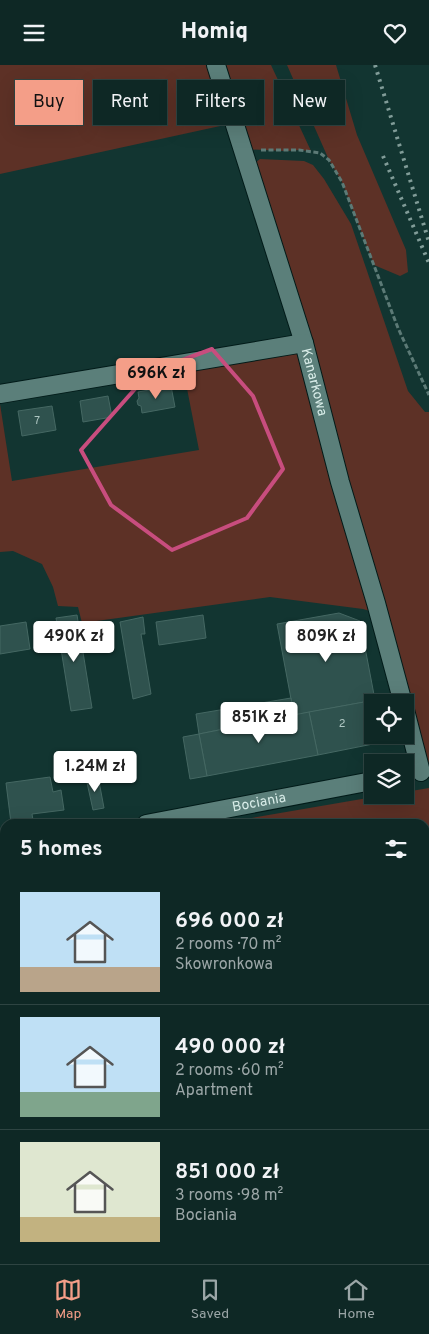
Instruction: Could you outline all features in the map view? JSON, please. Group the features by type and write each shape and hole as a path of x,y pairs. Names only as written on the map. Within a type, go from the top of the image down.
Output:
{"street":[{"name":"Kanarkowa","path":"216,65 304,343 340,482 401,694"},
{"path":"0,395 304,343"},
{"path":"412,744 418,772"},
{"name":"Bociania","path":"172,819 364,783"}],"path":[{"path":"242,149 317,152 330,160 342,182 398,328 429,395"}],"highlighted area":[{"path":"212,349 253,396 283,469 247,518 172,550 111,505 81,450 150,372"}],"shaded area":[{"path":"0,65 271,65 278,80 274,80 274,125 299,125 311,151 242,149 235,125 264,125 264,80 177,80 177,125 225,125 0,174"},
{"path":"287,65 336,65 340,80 294,80"},
{"path":"345,95 357,135 406,250 408,272 400,276 374,265 342,182 329,160 314,125 345,125"},
{"path":"260,159 304,161 313,165 324,179 351,224 408,391 425,412 429,412 429,771 414,717 414,694 408,694 386,616 363,609 270,597 82,623 78,607 58,606 53,587 42,564 13,551 0,552 0,404 12,481 199,450 182,363 304,343 248,169"},
{"path":"429,788 429,819 246,819 364,799 364,804 414,804 414,790"}],"building":[{"path":"171,386 175,407 142,413 141,406 138,405 137,401 139,398 138,392"},
{"path":"108,396 112,417 83,422 80,401"},
{"path":"52,406 56,430 22,436 18,411"},
{"path":"339,613 360,621 374,694 364,694 364,702 294,715 277,624"},
{"path":"77,615 92,708 71,711 56,618"},
{"path":"203,615 206,638 159,645 156,622"},
{"path":"143,617 145,634 141,634 151,694 133,699 120,622"},
{"path":"26,622 30,649 0,654 0,626"},
{"path":"291,698 294,715 199,734 196,714"},
{"path":"364,702 364,744 373,744 318,755 309,712"},
{"path":"309,712 318,755 207,776 199,734"},
{"path":"199,734 207,776 190,779 183,737"},
{"path":"98,776 104,808 93,810 86,778"},
{"path":"50,777 53,792 61,790 64,810 32,814 33,819 10,819 6,783"}],"railway":[{"path":"375,65 429,242"},
{"path":"383,156 429,263"}]}
